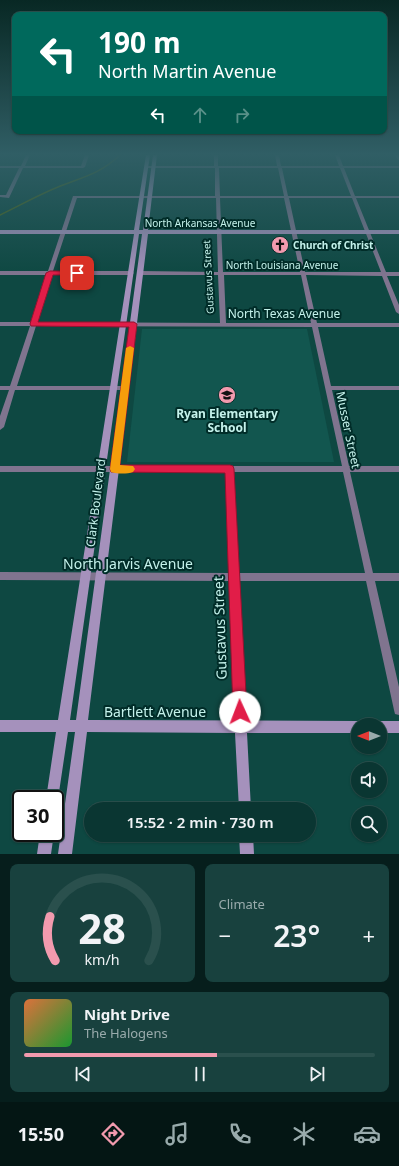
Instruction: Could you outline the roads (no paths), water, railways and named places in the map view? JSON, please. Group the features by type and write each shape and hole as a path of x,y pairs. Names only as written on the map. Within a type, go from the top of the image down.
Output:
{"main road":[{"name":"Clark Boulevard","path":"142,232 143,197"},
{"name":"Clark Boulevard","path":"53,790 114,388 128,324 142,232 150,197"},
{"name":"North Arkansas Avenue","path":"0,232 399,232"},
{"name":"Clark Boulevard","path":"65,854 125,388 128,324"},
{"name":"Bartlett Avenue","path":"0,726 351,727"},
{"name":"Gustavus Street","path":"241,726 244,802"},
{"path":"387,727 399,727"},
{"path":"44,854 46,842"},
{"path":"246,842 247,854"}],"street":[{"path":"0,427 75,197 399,197"},
{"name":"Gustavus Street","path":"218,197 224,324"},
{"name":"Musser Street","path":"286,197 399,710"},
{"path":"354,197 399,312"},
{"name":"North Louisiana Avenue","path":"0,273 399,274"},
{"name":"North Texas Avenue","path":"0,324 399,325"},
{"path":"0,388 125,388"},
{"path":"328,388 399,388"},
{"path":"0,469 399,469"},
{"name":"Gustavus Street","path":"230,469 241,726"},
{"name":"North Jarvis Avenue","path":"0,576 399,577"}],"waterway":[{"path":"0,215 41,195"}],"place":[{"name":"Church of Christ","path":"280,245"},
{"name":"Ryan Elementary School","path":"227,395"}]}
